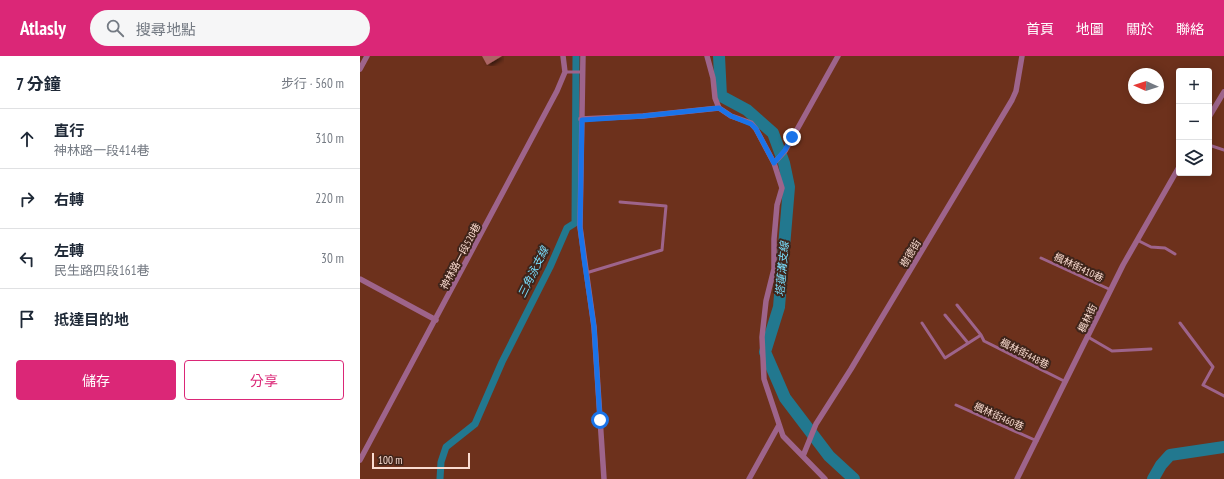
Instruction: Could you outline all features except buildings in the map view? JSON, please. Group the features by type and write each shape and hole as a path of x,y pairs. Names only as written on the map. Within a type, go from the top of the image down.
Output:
{"street":[{"path":"360,69 367,56"},
{"name":"神林路一段520巷","path":"360,460 557,91 565,72 563,56"},
{"path":"583,56 584,72 580,227 594,327 604,479"},
{"path":"707,56 713,78 715,98 719,108 731,116 751,124 756,129 774,163 782,188 777,205 774,239 774,269 766,301 762,336 764,379 783,436 825,479"},
{"path":"774,163 785,150 838,56"},
{"name":"樹德街","path":"803,456 816,424 855,363 1012,100 1016,91 1022,56"},
{"path":"1212,112 1224,92"},
{"path":"582,120 719,108"},
{"name":"楓林街","path":"1017,479 1111,290 1137,240 1176,172"},
{"path":"360,279 436,320"},
{"path":"748,479 779,425"}],"lane":[{"path":"565,72 584,72"},
{"path":"1212,146 1224,150"},
{"path":"586,273 662,250 666,206 620,202"},
{"path":"1137,240 1151,247 1165,248 1175,254"},
{"name":"楓林街410巷","path":"1041,258 1111,290"},
{"name":"楓林街448巷","path":"957,305 981,335 984,341 1066,382"},
{"path":"945,314 968,343"},
{"path":"922,323 945,358 981,335"},
{"path":"1180,323 1213,366 1203,385 1224,396"},
{"path":"1088,337 1112,351 1150,349"},
{"name":"楓林街460巷","path":"956,405 1037,441"}],"waterway":[{"name":"三角泳支線","path":"440,479 441,462 446,447 475,424 502,362 550,267 567,228 575,223 576,56"},
{"name":"塔蓮溝支線","path":"719,56 721,96 747,110 773,133 784,163 789,187 779,307 765,352 785,398 829,456 854,479"},
{"name":"塔蓮溝支線","path":"1153,479 1161,465 1170,455 1224,447"}],"route":[{"path":"600,420 594,327 580,227 582,120 643,116 719,108 731,116 751,124 759,134 774,163 785,150 792,137"}]}
